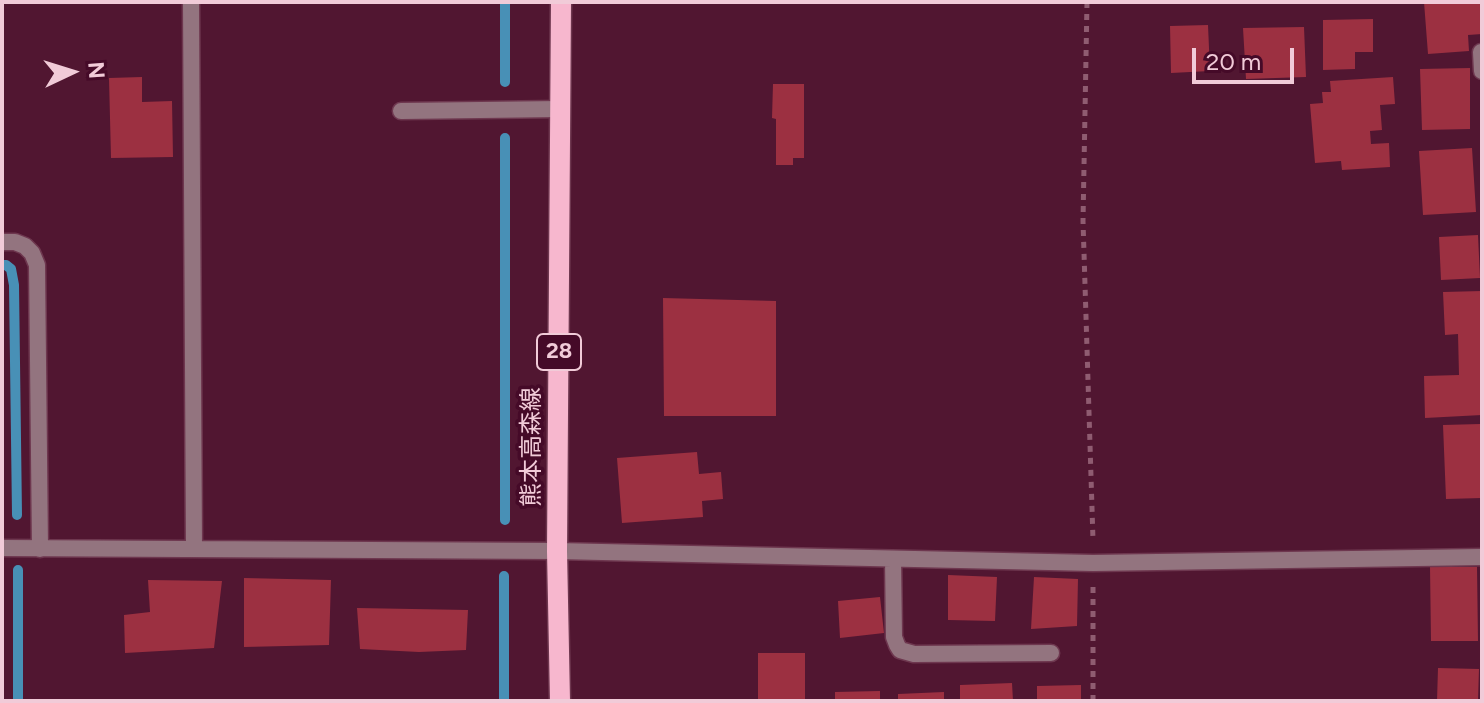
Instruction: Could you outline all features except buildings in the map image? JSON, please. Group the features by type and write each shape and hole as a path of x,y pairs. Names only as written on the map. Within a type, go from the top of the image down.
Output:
{"main road":[{"name":"熊本高森線","path":"560,701 557,551 561,2"}],"street":[{"path":"191,2 194,549"},
{"path":"1481,52 1482,71"},
{"path":"401,111 560,109"},
{"path":"2,242 25,246 37,265 40,549"},
{"path":"2,548 557,551 1093,563 1482,557"},
{"path":"893,559 894,637 900,650 914,654 1051,653"}],"path":[{"path":"1087,2 1083,221 1093,563 1093,701"}],"waterway":[{"path":"505,2 505,82"},
{"path":"505,138 505,520"},
{"path":"2,265 11,269 14,285 17,515"},
{"path":"18,570 18,701"},
{"path":"504,576 504,701"}]}
